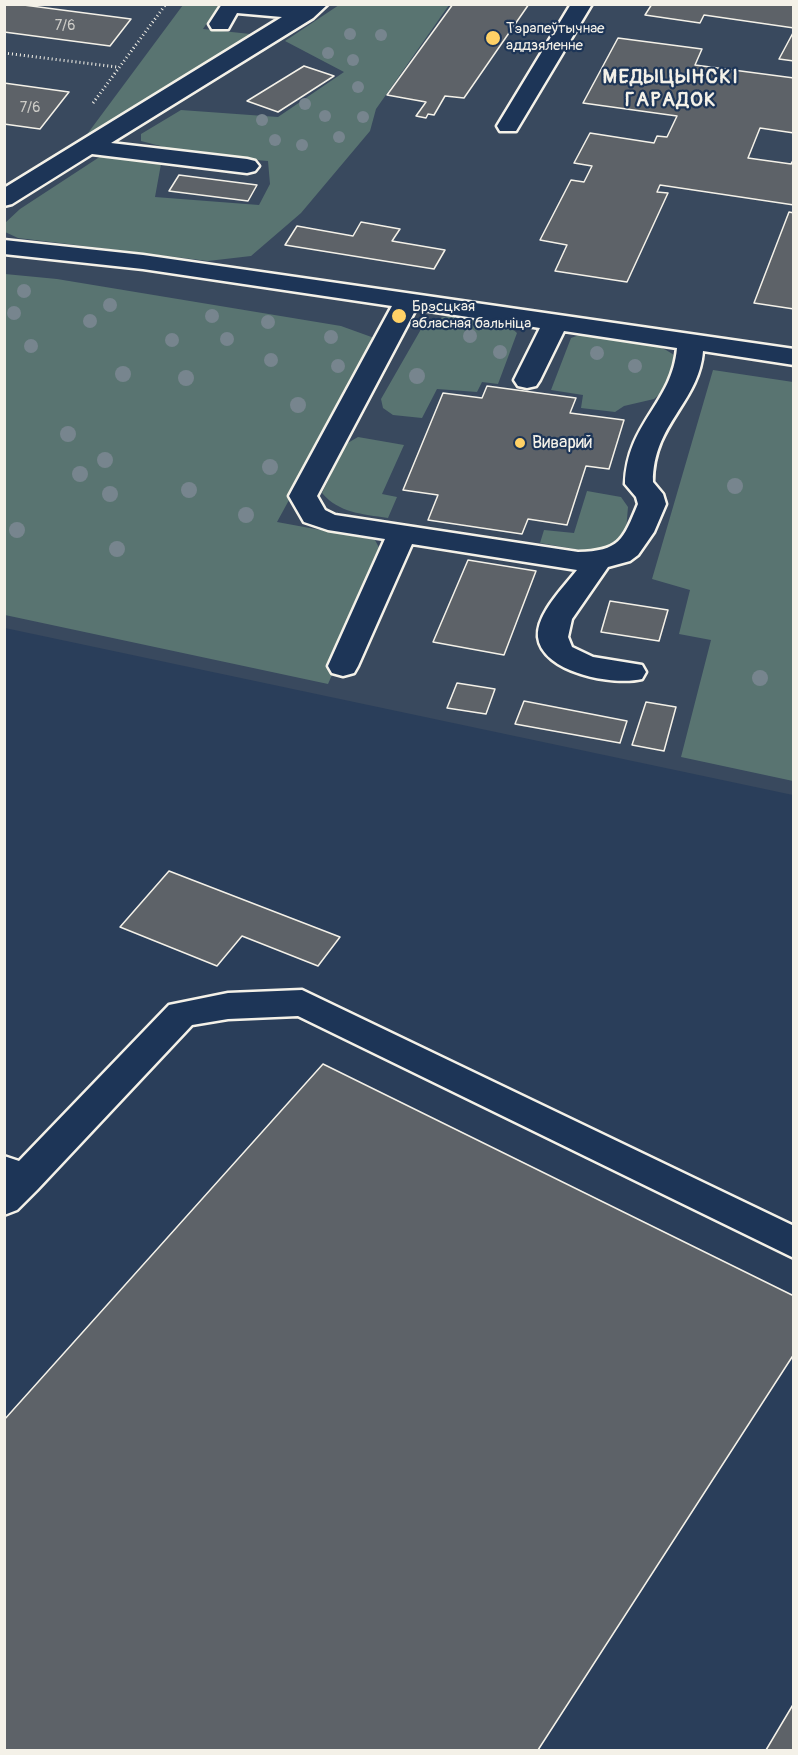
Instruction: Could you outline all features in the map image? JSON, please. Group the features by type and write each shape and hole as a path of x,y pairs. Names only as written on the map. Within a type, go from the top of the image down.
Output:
{"lane":[{"path":"508,126 582,4"},
{"path":"220,24 230,8 312,9"},
{"path":"4,199 312,9"},
{"path":"89,147 247,166"},
{"path":"4,247 143,262 794,357"},
{"path":"408,300 303,496 314,516 328,522 578,561 598,561 627,553 634,546 652,504 649,494 639,484 638,468 648,433 686,376 691,341"},
{"path":"527,380 556,322"},
{"path":"343,666 402,534"},
{"path":"598,561 557,618 552,638 559,653 587,666 631,672"},
{"path":"11,1184 181,1014 228,1006 302,1003 794,1243"}],"path":[{"path":"93,103 117,67 166,4"},
{"path":"4,53 117,67"}],"shaded area":[{"name":"Брэсцкая абласная бальніца","path":"5,5 793,5 793,795 5,628"}],"green space":[{"path":"183,5 219,5 203,29 260,35 95,138 88,133"},
{"path":"339,5 449,5 376,109 370,131 301,213 251,256 208,261 18,238 5,232 5,223 20,209 101,156 137,158 161,164 155,197 259,205 270,184 268,161 195,155 141,141 141,134 181,110 278,117 344,72 285,41"},
{"path":"5,274 57,279 341,326 377,339 277,522 375,540 384,557 328,684 5,615"},
{"path":"459,315 507,324 517,333 498,384 482,382 477,392 437,389 422,418 393,415 383,408 381,399 424,324 443,317"},
{"path":"582,334 635,340 660,347 681,361 679,376 654,399 624,406 615,412 581,408 583,395 551,390 571,338"},
{"path":"713,370 793,382 793,781 681,757 711,640 679,634 690,590 652,579"},
{"path":"358,437 404,445 382,494 397,497 388,518 343,509 322,493 346,444"},
{"path":"587,491 621,497 628,507 626,531 620,545 586,551 540,543 544,530 574,533"}],"building":[{"path":"4,4 131,19 110,46 4,32"},
{"path":"453,4 529,4 464,98 445,96 434,115 428,114 426,118 416,116 426,102 387,95"},
{"path":"652,4 794,4 794,28 704,15 700,23 645,15"},
{"path":"794,31 794,61 779,59"},
{"path":"618,38 702,49 695,65 794,78 794,133 760,128 748,158 791,164 794,159 794,205 660,185 657,192 668,193 627,282 555,271 567,245 540,240 571,180 584,182 592,166 574,163 590,133 654,143 657,136 667,137 677,116 583,103"},
{"path":"304,66 334,76 278,112 247,101"},
{"path":"4,83 69,92 40,129 4,124"},
{"path":"179,175 257,185 248,201 169,191"},
{"path":"789,212 794,213 794,309 754,303"},
{"path":"361,222 400,229 392,241 445,250 434,269 285,245 297,226 353,236"},
{"name":"Виварий","path":"487,386 576,398 570,413 624,420 609,469 586,466 567,525 528,519 522,534 428,520 438,495 403,490 443,393 482,398"},
{"path":"468,560 536,571 504,655 433,642"},
{"path":"610,601 668,610 659,641 601,632"},
{"path":"457,683 495,689 486,714 447,708"},
{"path":"524,701 627,721 620,743 515,724"},
{"path":"646,702 676,707 664,751 632,745"},
{"path":"169,871 340,937 318,966 242,936 217,966 120,927"},
{"path":"323,1064 794,1296 794,1354 538,1750 4,1750 4,1420"},
{"path":"794,1703 794,1750 766,1750"}],"place":[{"name":"Тэрапеўтычнае аддзяленне","path":"493,38"},
{"name":"Брэсцкая абласная бальніца","path":"399,316"},
{"name":"Виварий","path":"520,443"}],"district":[{"name":"МЕДЫЦЫНСКІ ГАРАДОК","path":"671,90"}]}
